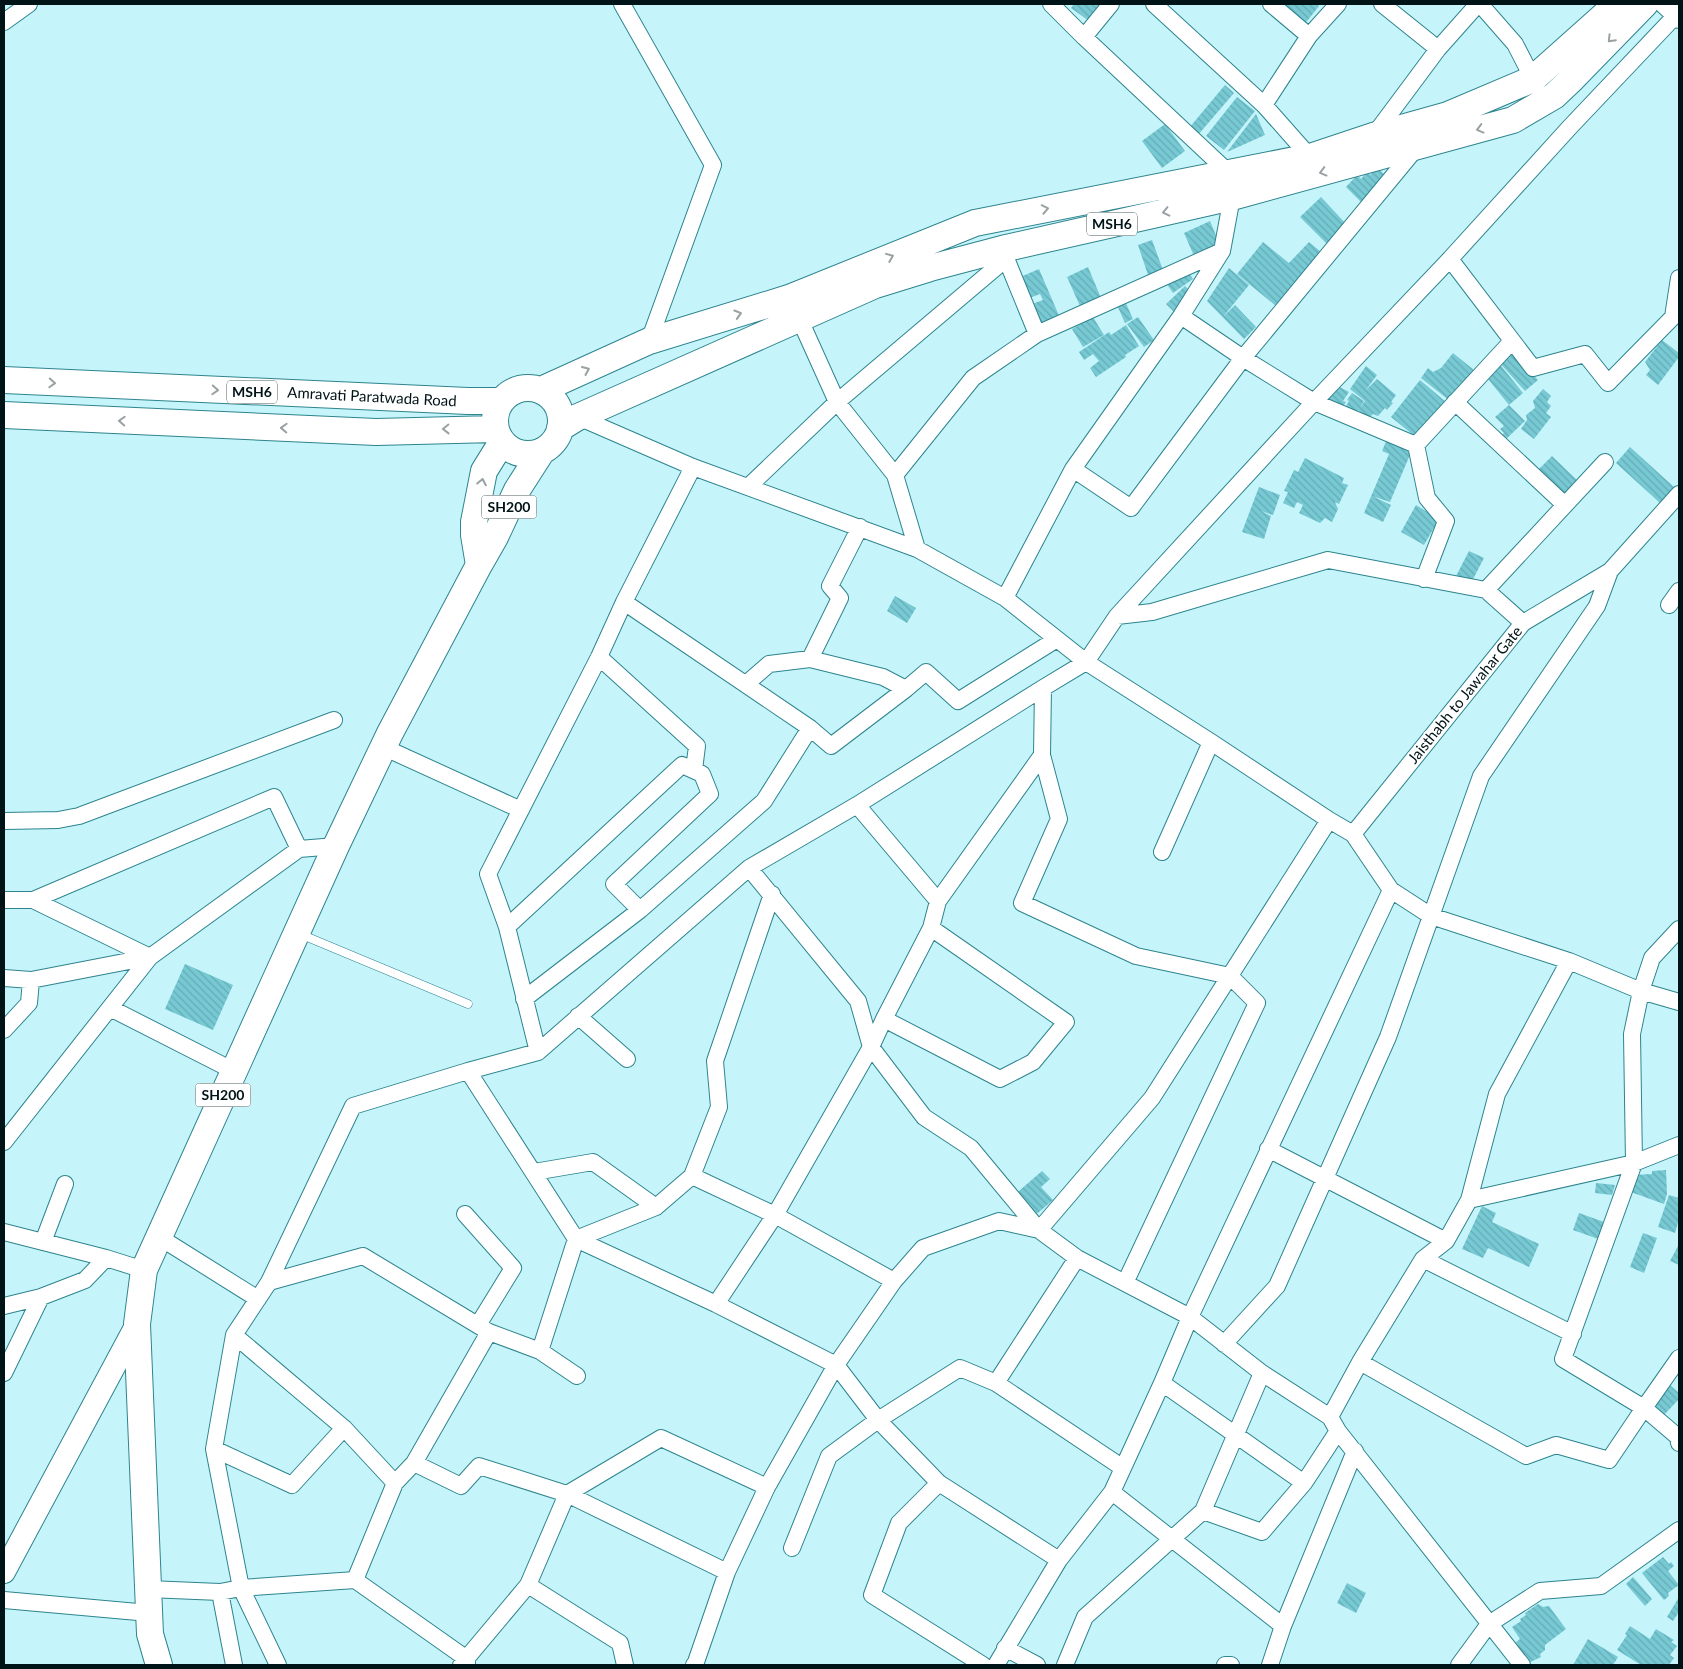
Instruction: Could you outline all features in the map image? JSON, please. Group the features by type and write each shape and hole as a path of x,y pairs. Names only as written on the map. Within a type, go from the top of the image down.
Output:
{"main road":[{"name":"MSH6","path":"541,390 649,341 794,308 930,268 1004,254 1230,185 1373,136 1448,114 1533,79 1618,4"},
{"name":"MSH6","path":"569,422 794,308 975,223 1230,185 1418,146 1513,120 1554,96 1645,4"},
{"name":"Amravati Paratwada Road","path":"4,380 468,401 501,400"},
{"path":"527,387 541,390 553,400 560,413 569,422 554,441 542,451 528,454 514,451 498,436 495,414 501,400 513,391 527,387"},
{"name":"Amravati Paratwada Road","path":"4,415 498,436"},
{"name":"SH200","path":"479,565 474,535 474,522 484,471 498,436"},
{"name":"SH200","path":"159,1665 150,1634 137,1324 144,1270 296,933 383,747 495,537 516,490 542,451"},
{"path":"4,1572 137,1324"}],"street":[{"path":"4,22 29,4"},
{"path":"622,4 713,164 649,341"},
{"path":"1005,598 1073,469 1181,316 1222,251 1230,185 1051,4"},
{"path":"1084,37 1111,4"},
{"path":"1154,4 1264,105 1310,157"},
{"path":"1271,4 1309,36"},
{"path":"1264,105 1309,36 1338,4"},
{"path":"1382,4 1438,49"},
{"path":"1373,136 1438,49 1479,4 1515,44 1533,79"},
{"path":"278,1665 241,1588 214,1449 234,1335 269,1282 354,1106 538,1052 749,868 857,805 1086,662 1117,616 1314,402 1450,259 1569,128 1678,16 1662,4"},
{"path":"1073,469 1131,508 1243,358 1418,146"},
{"path":"895,475 973,378 1037,334 1222,251"},
{"path":"748,487 837,402 1004,254 1037,334"},
{"path":"1450,259 1533,368 1585,354 1608,383 1673,317 1679,278"},
{"path":"794,308 837,402 895,475 917,549"},
{"path":"1181,316 1243,358 1314,402 1416,445"},
{"path":"1416,445 1512,341"},
{"path":"1456,402 1565,505"},
{"path":"569,422 917,549 1005,598 1086,662 1353,834 1391,890 1431,916 1569,961 1642,991 1679,1002"},
{"path":"1416,445 1426,498 1446,521 1424,579"},
{"path":"1486,590 1604,462"},
{"path":"538,1052 507,927 488,874 599,657 624,602 693,467"},
{"name":"Jaisthabh to Jawahar Gate","path":"1353,834 1523,623 1610,571 1679,494"},
{"path":"810,659 840,598 830,586 860,527"},
{"path":"1117,616 1152,612 1328,560 1486,590 1523,623"},
{"path":"1224,1344 1277,1286 1388,1037 1481,776 1597,606 1610,571"},
{"path":"1669,605 1679,591"},
{"path":"624,602 810,728 831,746 926,672 958,701 1057,639"},
{"path":"599,657 697,746 694,770"},
{"path":"746,684 769,664 810,659 883,677 906,689"},
{"path":"1043,688 1042,755 1059,819 1022,903 1136,956 1230,976 1257,1003 1125,1283"},
{"path":"4,821 58,820 80,816 334,720"},
{"path":"524,999 640,910 764,801 810,728"},
{"path":"1162,852 1211,742"},
{"path":"383,747 521,810"},
{"path":"716,1304 775,1214 872,1046 931,928 938,901 1042,755"},
{"path":"507,927 682,765 702,774 710,794 614,884 640,910"},
{"path":"4,900 33,900 274,797 299,849"},
{"path":"857,805 938,901"},
{"path":"1039,1230 1152,1098 1329,820"},
{"path":"4,1142 150,957 299,849 336,846"},
{"path":"749,868 858,1002 872,1046 924,1118 971,1148 1039,1230 1077,1258 1190,1317 1334,1424 1522,1665"},
{"path":"996,1665 1060,1560 1112,1492 1190,1317 1391,890"},
{"path":"576,1239 656,1207 692,1176 719,1107 715,1061 772,894"},
{"path":"33,900 150,957"},
{"path":"884,1019 1000,1079 1033,1062 1066,1022 931,928"},
{"path":"1678,934 1652,958 1642,991 1632,1034 1634,1163 1573,1334 1562,1359 1644,1408 1678,1437 1679,1443"},
{"path":"4,978 31,980 150,957"},
{"path":"1203,1511 1262,1532 1304,1483 1334,1424 1360,1362 1423,1258 1446,1241 1469,1200 1497,1094 1569,961"},
{"path":"4,1030 29,1003 31,980"},
{"path":"110,1008 234,1071"},
{"path":"578,1016 627,1059"},
{"path":"468,1071 576,1239 716,1304 836,1365 878,1420 940,1483 1060,1560"},
{"path":"1469,1200 1634,1163 1679,1145"},
{"path":"1268,1149 1446,1241"},
{"path":"534,1172 593,1162 656,1207"},
{"path":"692,1176 775,1214 894,1281"},
{"path":"43,1242 65,1184"},
{"path":"355,1580 395,1483 414,1463 513,1268 466,1214"},
{"path":"694,1665 727,1572 767,1487 836,1365 894,1281 923,1248 999,1221 1039,1230"},
{"path":"4,1232 106,1258 144,1270"},
{"path":"159,1237 258,1299"},
{"path":"540,1351 576,1239"},
{"path":"269,1282 363,1256 483,1328 540,1351 577,1376"},
{"path":"4,1306 41,1297 85,1280 106,1258"},
{"path":"996,1383 1077,1258"},
{"path":"1423,1258 1573,1334"},
{"path":"4,1373 41,1297"},
{"path":"234,1335 344,1428 395,1483"},
{"path":"1360,1362 1526,1456 1556,1446 1609,1460 1679,1358"},
{"path":"792,1548 830,1456 878,1420 960,1368 996,1383 1123,1468"},
{"path":"1065,1665 1085,1617 1203,1511 1262,1372"},
{"path":"1162,1383 1304,1483"},
{"path":"214,1449 292,1485 344,1428"},
{"path":"4,1600 148,1601 241,1588 355,1580 465,1663 528,1584 567,1494 660,1438 767,1487"},
{"path":"1270,1665 1283,1626 1354,1451"},
{"path":"414,1463 461,1486 479,1466 567,1494 727,1572"},
{"path":"940,1483 899,1523 872,1595 982,1665"},
{"path":"1112,1492 1283,1626"},
{"path":"1459,1665 1489,1624 1540,1591 1601,1586 1679,1530"},
{"path":"528,1584 620,1643 625,1665"},
{"path":"220,1592 234,1665"},
{"path":"1005,1648 1037,1665"},
{"path":"1225,1665 1231,1665"}],"lane":[{"path":"296,933 468,1004"}],"building":[{"path":"1074,4 1102,4 1089,21 1071,8"},
{"path":"1284,4 1316,4 1319,6 1304,25 1282,7"},
{"path":"1225,85 1234,93 1198,135 1189,128"},
{"path":"1237,97 1255,111 1224,150 1206,136"},
{"path":"1256,114 1265,135 1227,152"},
{"path":"1165,124 1185,151 1162,168 1142,141"},
{"path":"1377,167 1387,177 1362,203 1346,187 1357,175 1361,179 1367,172 1370,175"},
{"path":"1321,197 1348,226 1328,245 1300,217"},
{"path":"1210,221 1220,245 1194,256 1184,233"},
{"path":"1152,240 1163,270 1148,275 1138,245"},
{"path":"1263,242 1289,263 1309,242 1321,252 1276,306 1237,274"},
{"path":"1088,267 1101,298 1080,306 1067,277"},
{"path":"1229,268 1249,285 1223,317 1235,305 1256,327 1244,339 1207,301"},
{"path":"1039,269 1060,318 1039,327 1029,305 1043,300 1040,294 1027,299 1018,278"},
{"path":"1186,269 1193,279 1173,293 1166,283"},
{"path":"1185,286 1193,294 1174,312 1166,304"},
{"path":"1125,301 1133,319 1125,323 1117,305"},
{"path":"1093,317 1104,335 1083,347 1072,329"},
{"path":"1138,317 1154,340 1144,347 1127,324"},
{"path":"1126,325 1139,346 1096,377 1090,368 1099,361 1093,354 1084,360 1079,352 1109,332 1111,335"},
{"path":"1662,340 1679,353 1679,357 1658,385 1646,375 1650,370 1645,362"},
{"path":"1511,349 1538,380 1525,391 1498,361"},
{"path":"1453,353 1474,370 1450,401 1421,378 1428,368 1433,372 1441,368"},
{"path":"1498,362 1523,393 1509,405 1484,374"},
{"path":"1366,366 1377,375 1366,390 1377,379 1396,395 1391,402 1393,403 1387,410 1385,408 1378,416 1373,414 1368,419 1358,410 1353,418 1343,411 1352,393 1364,401 1360,408 1365,401 1350,389"},
{"path":"1420,380 1446,402 1417,438 1391,417"},
{"path":"1336,385 1349,392 1343,401 1346,402 1341,410 1327,401"},
{"path":"1543,389 1551,396 1547,402 1551,406 1546,413 1551,417 1534,439 1521,429 1527,420 1526,415 1535,408 1533,401"},
{"path":"1509,405 1525,421 1504,441 1500,437 1504,433 1500,429 1504,426 1495,417"},
{"path":"1387,439 1412,450 1390,502 1372,496 1391,505 1383,522 1364,513 1389,454 1382,451"},
{"path":"1630,447 1674,487 1660,503 1616,463"},
{"path":"1552,456 1579,482 1564,499 1536,472"},
{"path":"1305,458 1344,478 1342,483 1348,485 1339,504 1335,502 1338,509 1332,522 1325,518 1320,523 1299,513 1303,505 1297,502 1294,508 1283,503 1288,492 1284,491 1294,470 1298,472"},
{"path":"1259,487 1280,495 1273,515 1261,511 1271,516 1264,539 1242,532"},
{"path":"1416,505 1439,519 1424,545 1401,532"},
{"path":"1469,551 1484,558 1470,585 1455,578"},
{"path":"895,596 916,608 907,623 887,611"},
{"path":"185,964 233,985 213,1030 165,1009"},
{"path":"1666,1170 1667,1194 1664,1204 1628,1191 1634,1175 1652,1174 1652,1171"},
{"path":"1042,1171 1050,1179 1041,1187 1053,1200 1032,1218 1013,1196"},
{"path":"1596,1183 1615,1185 1612,1195 1595,1193"},
{"path":"1669,1195 1679,1198 1679,1219 1675,1233 1658,1227"},
{"path":"1482,1206 1496,1213 1492,1222 1539,1244 1529,1267 1488,1248 1483,1258 1462,1249"},
{"path":"1579,1213 1607,1223 1601,1240 1573,1230"},
{"path":"1643,1233 1657,1238 1644,1273 1630,1267"},
{"path":"1679,1244 1679,1265 1670,1261"},
{"path":"1670,1385 1679,1393 1679,1399 1664,1415 1652,1404"},
{"path":"1663,1557 1669,1564 1671,1562 1674,1566 1668,1571 1679,1585 1668,1593 1669,1596 1664,1600 1642,1573"},
{"path":"1633,1577 1652,1599 1645,1606 1626,1584"},
{"path":"1347,1583 1366,1593 1356,1613 1337,1603"},
{"path":"1679,1597 1679,1612 1673,1621 1667,1617"},
{"path":"1538,1604 1543,1607 1549,1606 1566,1629 1545,1645 1545,1650 1540,1654 1541,1657 1528,1663 1516,1642 1520,1639 1512,1627 1521,1621 1520,1619 1526,1615 1525,1613"},
{"path":"1630,1626 1650,1639 1656,1629 1674,1640 1671,1642 1677,1646 1670,1655 1674,1658 1669,1665 1641,1665 1617,1650 1627,1635 1625,1634"},
{"path":"1588,1639 1618,1657 1613,1665 1573,1665"}]}
